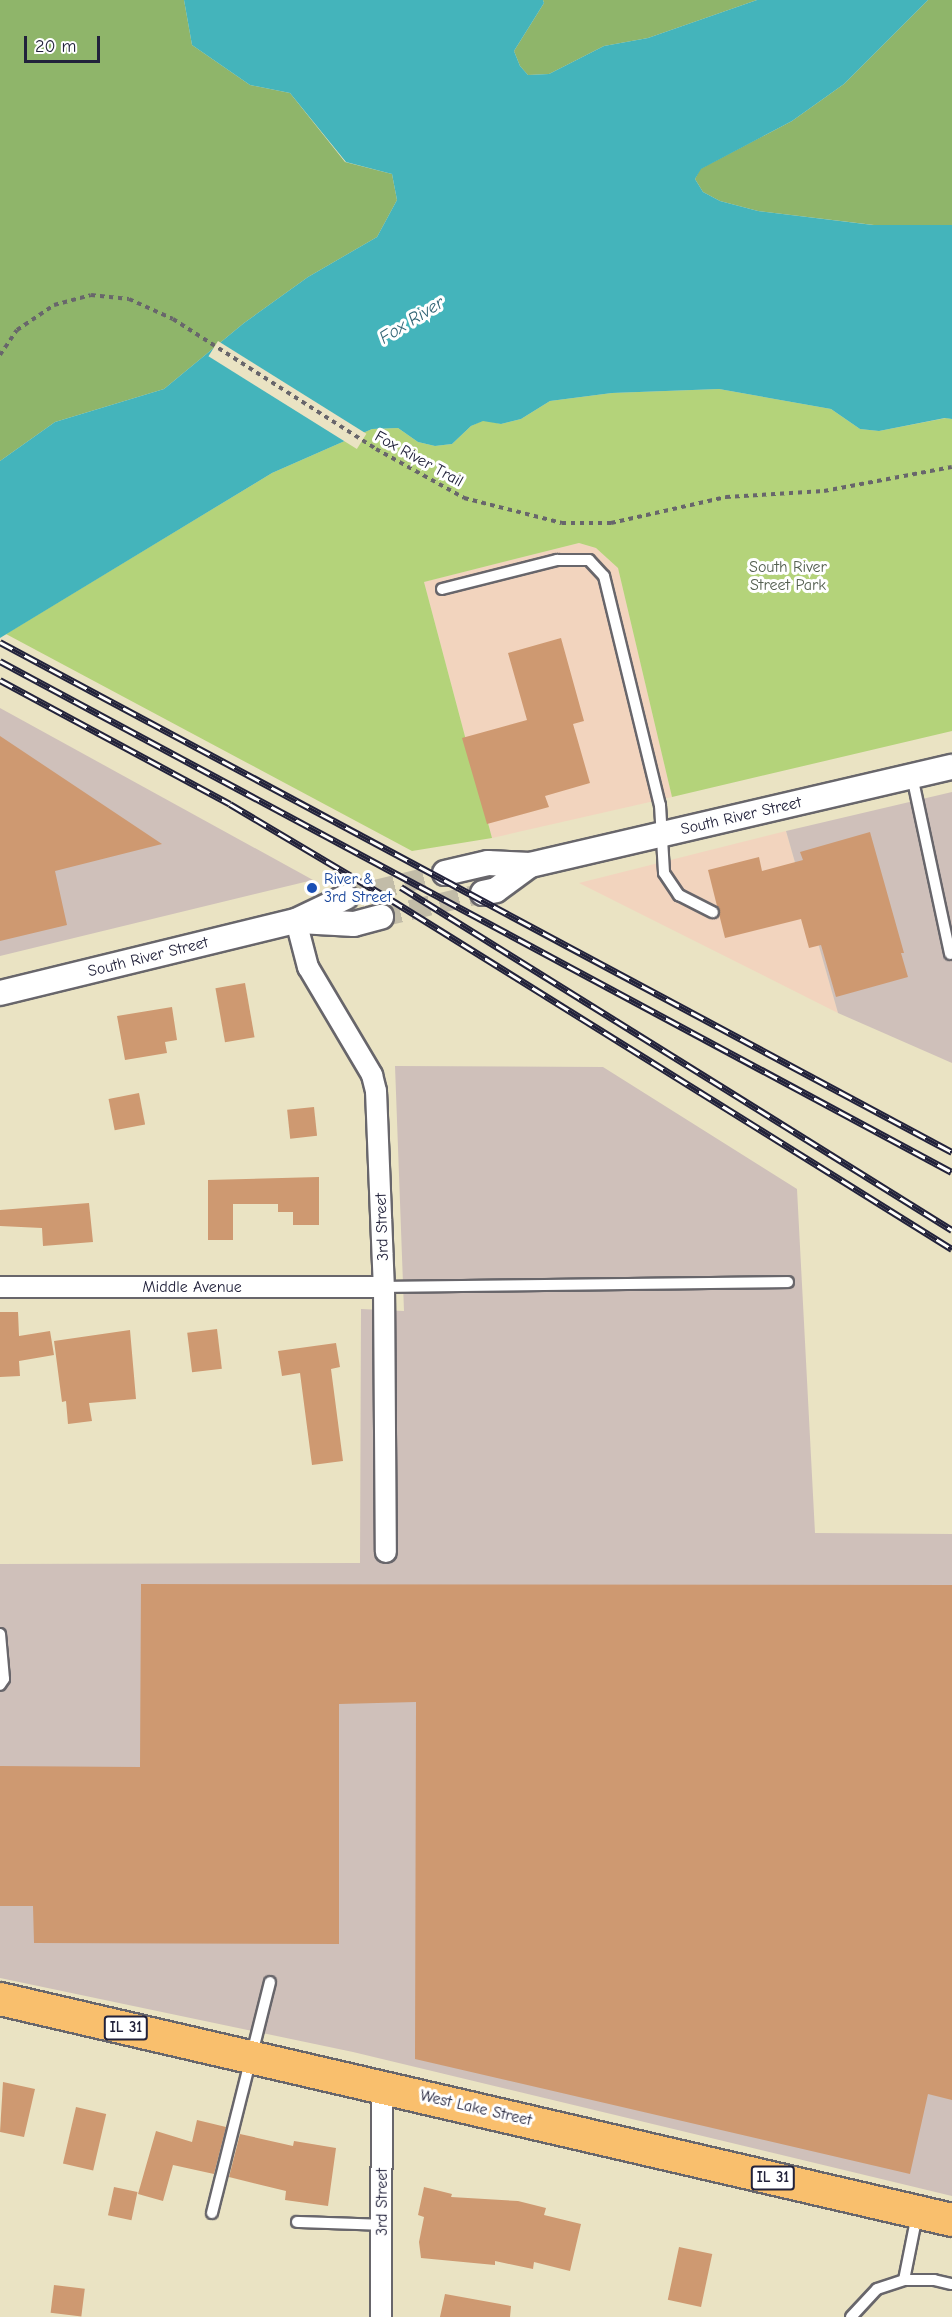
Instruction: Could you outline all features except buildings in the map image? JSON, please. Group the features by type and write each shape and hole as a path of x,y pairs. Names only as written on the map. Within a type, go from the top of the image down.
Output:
{"main road":[{"name":"West Lake Street","path":"0,1999 952,2220"}],"street":[{"name":"South River Street","path":"445,873 488,863 530,865 952,767"},
{"name":"South River Street","path":"483,893 496,890 530,865"},
{"name":"South River Street","path":"0,993 296,921 346,897"},
{"name":"South River Street","path":"296,921 354,924 381,917"},
{"name":"3rd Street","path":"296,921 308,967 372,1075 376,1091 384,1287 386,1552"},
{"name":"Middle Avenue","path":"0,1287 384,1287"},
{"name":"3rd Street","path":"381,2317 382,2086"}],"lane":[{"path":"442,589 557,560 589,560 604,576 660,805 664,873 667,881 679,895 713,912"},
{"path":"912,776 950,954"},
{"path":"384,1287 788,1282"},
{"path":"0,1634 4,1679 0,1685"},
{"path":"212,2213 270,1982"},
{"path":"904,2280 917,2212"},
{"path":"297,2222 381,2225"},
{"path":"851,2317 877,2289 904,2280 934,2280 952,2284"}],"path":[{"name":"Fox River Trail","path":"0,354 17,330 54,305 91,295 129,299 173,319 376,449 464,498 562,523 611,523 726,496 824,491 952,467"}],"shaded area":[{"path":"579,543 596,548 618,568 672,797 492,838 424,582"},
{"path":"0,708 313,880 0,956"},
{"path":"952,792 952,1063 838,1013 786,831"},
{"path":"786,831 838,1013 579,883"},
{"path":"395,1066 603,1067 797,1189 815,1533 952,1534 952,2196 353,2052 0,1978 0,1564 360,1563 361,1309 404,1311"}],"green space":[{"path":"0,0 184,0 192,45 250,85 290,93 345,162 392,174 397,200 377,237 308,277 244,323 164,389 55,422 0,461"},
{"path":"543,0 757,0 648,38 604,46 549,74 528,75 520,66 514,51 544,3"},
{"path":"928,0 952,0 952,225 874,225 758,211 720,201 703,192 695,179 700,169 792,121 844,84"},
{"name":"South River Street Park","path":"719,389 831,409 860,429 879,431 946,418 952,419 952,731 672,797 618,568 596,548 579,543 424,582 492,838 412,851 6,634 272,473 372,429 398,428 418,442 435,446 452,444 471,426 484,420 501,424 521,419 550,401 612,393"}],"water":[{"name":"Fox River","path":"184,0 543,0 544,3 514,51 520,66 528,75 549,74 604,46 648,38 757,0 928,0 844,84 792,121 701,169 695,179 703,192 720,201 758,211 873,225 952,225 952,419 945,418 879,431 860,429 831,409 719,389 612,393 550,401 521,419 501,424 483,421 471,426 452,444 435,446 418,442 398,428 372,429 272,473 0,638 0,461 55,422 164,389 244,323 308,277 377,237 397,200 392,174 346,162 290,93 250,85 192,45"}],"pier":[{"path":"218,341 366,434 357,449 208,356"}],"tunnel":[{"path":"346,897 445,873"},
{"path":"381,917 483,893"}],"railway":[{"path":"0,642 952,1152"},
{"path":"0,661 952,1172"},
{"path":"0,680 230,804 390,899 952,1249"},
{"path":"401,887 952,1230"}],"place":[{"name":"River & 3rd Street","path":"312,888"}]}
